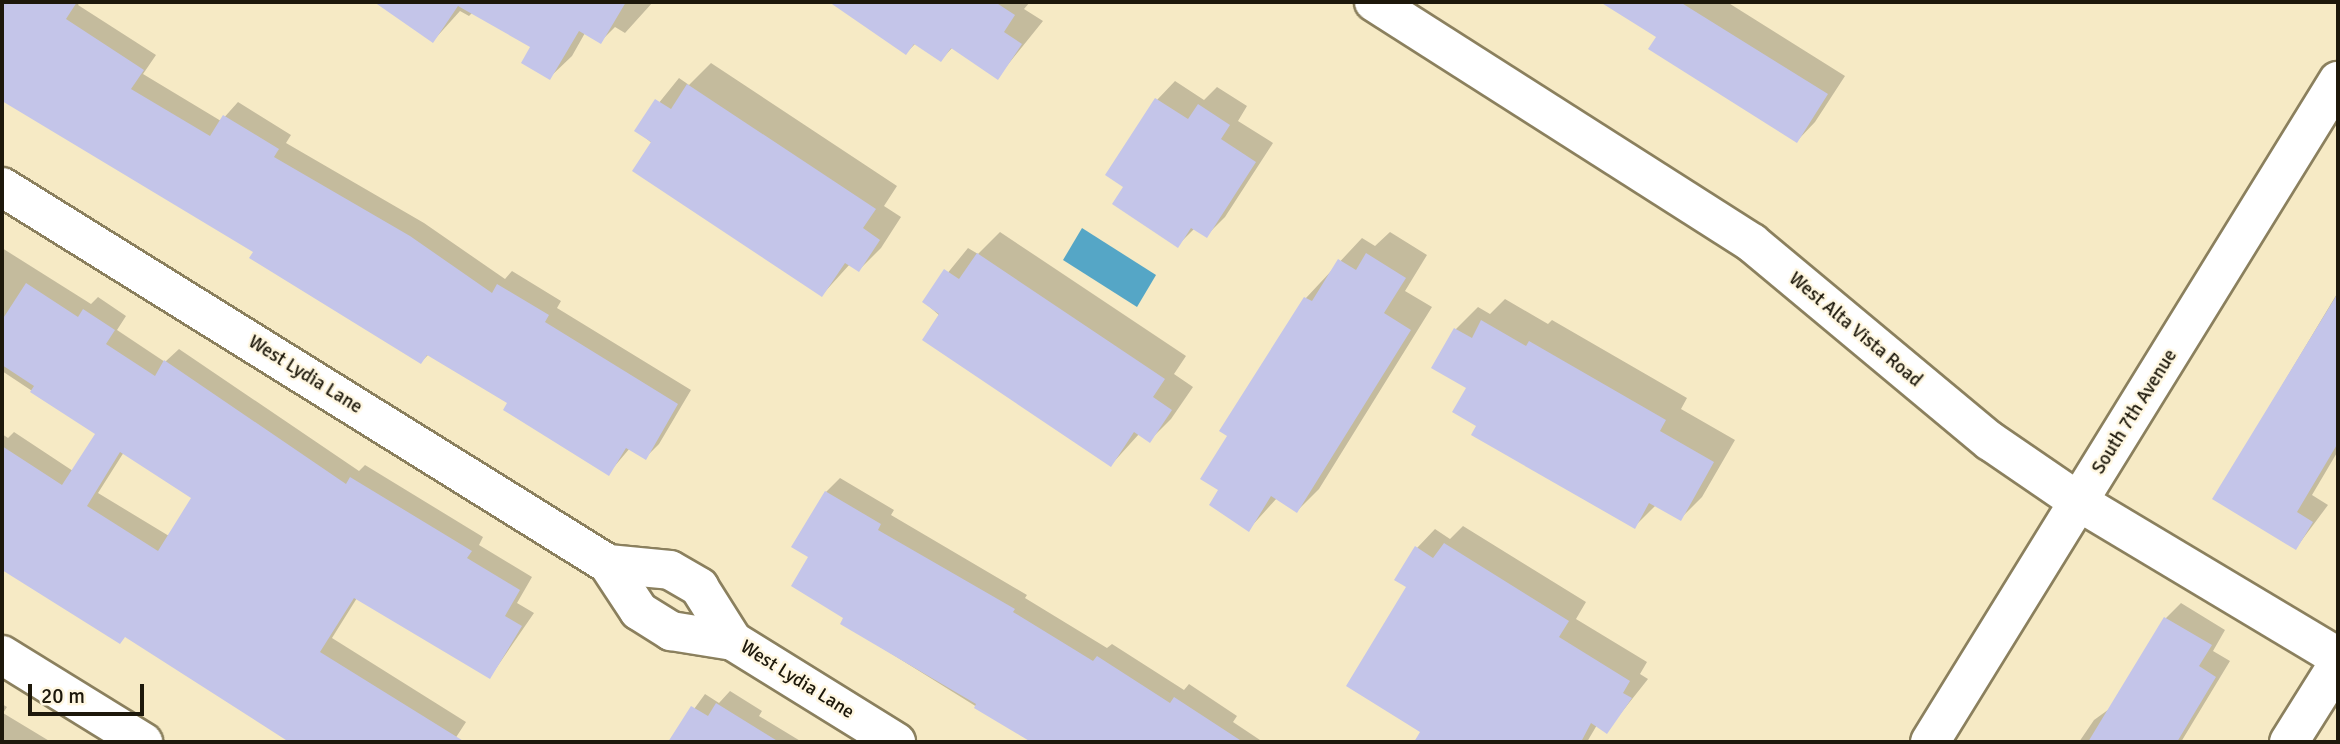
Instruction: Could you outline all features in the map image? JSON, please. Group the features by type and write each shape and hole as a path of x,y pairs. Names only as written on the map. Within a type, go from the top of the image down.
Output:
{"street":[{"name":"West Alta Vista Road","path":"1374,2 1752,243 1990,441 2079,502 2338,657"},
{"name":"South 7th Avenue","path":"1930,742 2338,81"},
{"name":"West Lydia Lane","path":"2,187 608,564 639,611 671,631 733,641 896,742"},
{"name":"West Lydia Lane","path":"608,564 670,570 699,587 733,641"},
{"path":"2,655 142,742"},
{"path":"2289,742 2338,664"}],"water":[{"path":"1082,228 1156,275 1137,307 1063,260"}],"building":[{"path":"2,2 77,2 66,19 144,70 131,89 210,136 223,115 279,149 274,157 410,236 492,293 497,284 549,315 545,322 678,404 646,460 626,448 609,476 503,410 507,403 427,355 421,364 249,258 253,252 2,101"},
{"path":"374,2 626,2 601,44 579,31 550,80 521,63 530,47 458,6 433,43"},
{"path":"829,2 995,2 1015,15 1004,32 1022,44 998,80 951,48 941,62 914,44 906,55"},
{"path":"1600,2 1680,2 1828,94 1797,143 1648,49 1656,37"},
{"path":"687,84 876,209 863,228 880,240 859,272 845,263 822,297 632,171 651,142 634,131 655,99 671,109"},
{"path":"1155,98 1188,119 1198,104 1230,125 1221,139 1256,162 1207,238 1191,228 1178,248 1112,204 1123,187 1105,175"},
{"path":"977,253 1165,379 1153,397 1172,410 1150,443 1134,432 1111,467 922,340 939,314 922,302 944,269 959,279"},
{"path":"1366,253 1406,278 1384,313 1411,330 1297,513 1271,496 1249,532 1209,505 1218,490 1200,479 1227,436 1219,431 1304,297 1312,301 1338,259 1356,270"},
{"path":"26,283 78,317 83,309 115,330 106,344 155,376 164,360 346,484 350,477 472,551 467,558 520,590 505,616 522,626 490,679 354,598 320,652 465,742 289,742 125,637 120,644 2,570 2,446 62,485 95,434 30,392 34,386 2,365 2,320","holes":["120,452 191,498 158,551 87,506"]},
{"path":"2338,293 2338,443 2297,512 2313,522 2296,550 2212,499"},
{"path":"1481,320 1526,346 1529,341 1666,420 1660,431 1714,462 1681,521 1649,503 1635,529 1471,435 1476,426 1452,412 1466,388 1431,368 1454,328 1472,338"},
{"path":"825,491 881,524 878,530 1015,609 1013,612 1093,661 1097,656 1170,703 1174,697 1243,742 1031,742 974,708 976,704 840,624 843,618 791,586 808,557 791,547"},
{"path":"1444,543 1569,621 1559,637 1630,681 1623,693 1632,698 1607,734 1591,723 1581,742 1414,742 1420,732 1346,686 1406,587 1394,580 1415,546 1433,558"},
{"path":"2164,617 2212,645 2199,666 2216,677 2177,742 2088,742"},
{"path":"716,703 779,742 668,742 691,706 708,716"}]}
